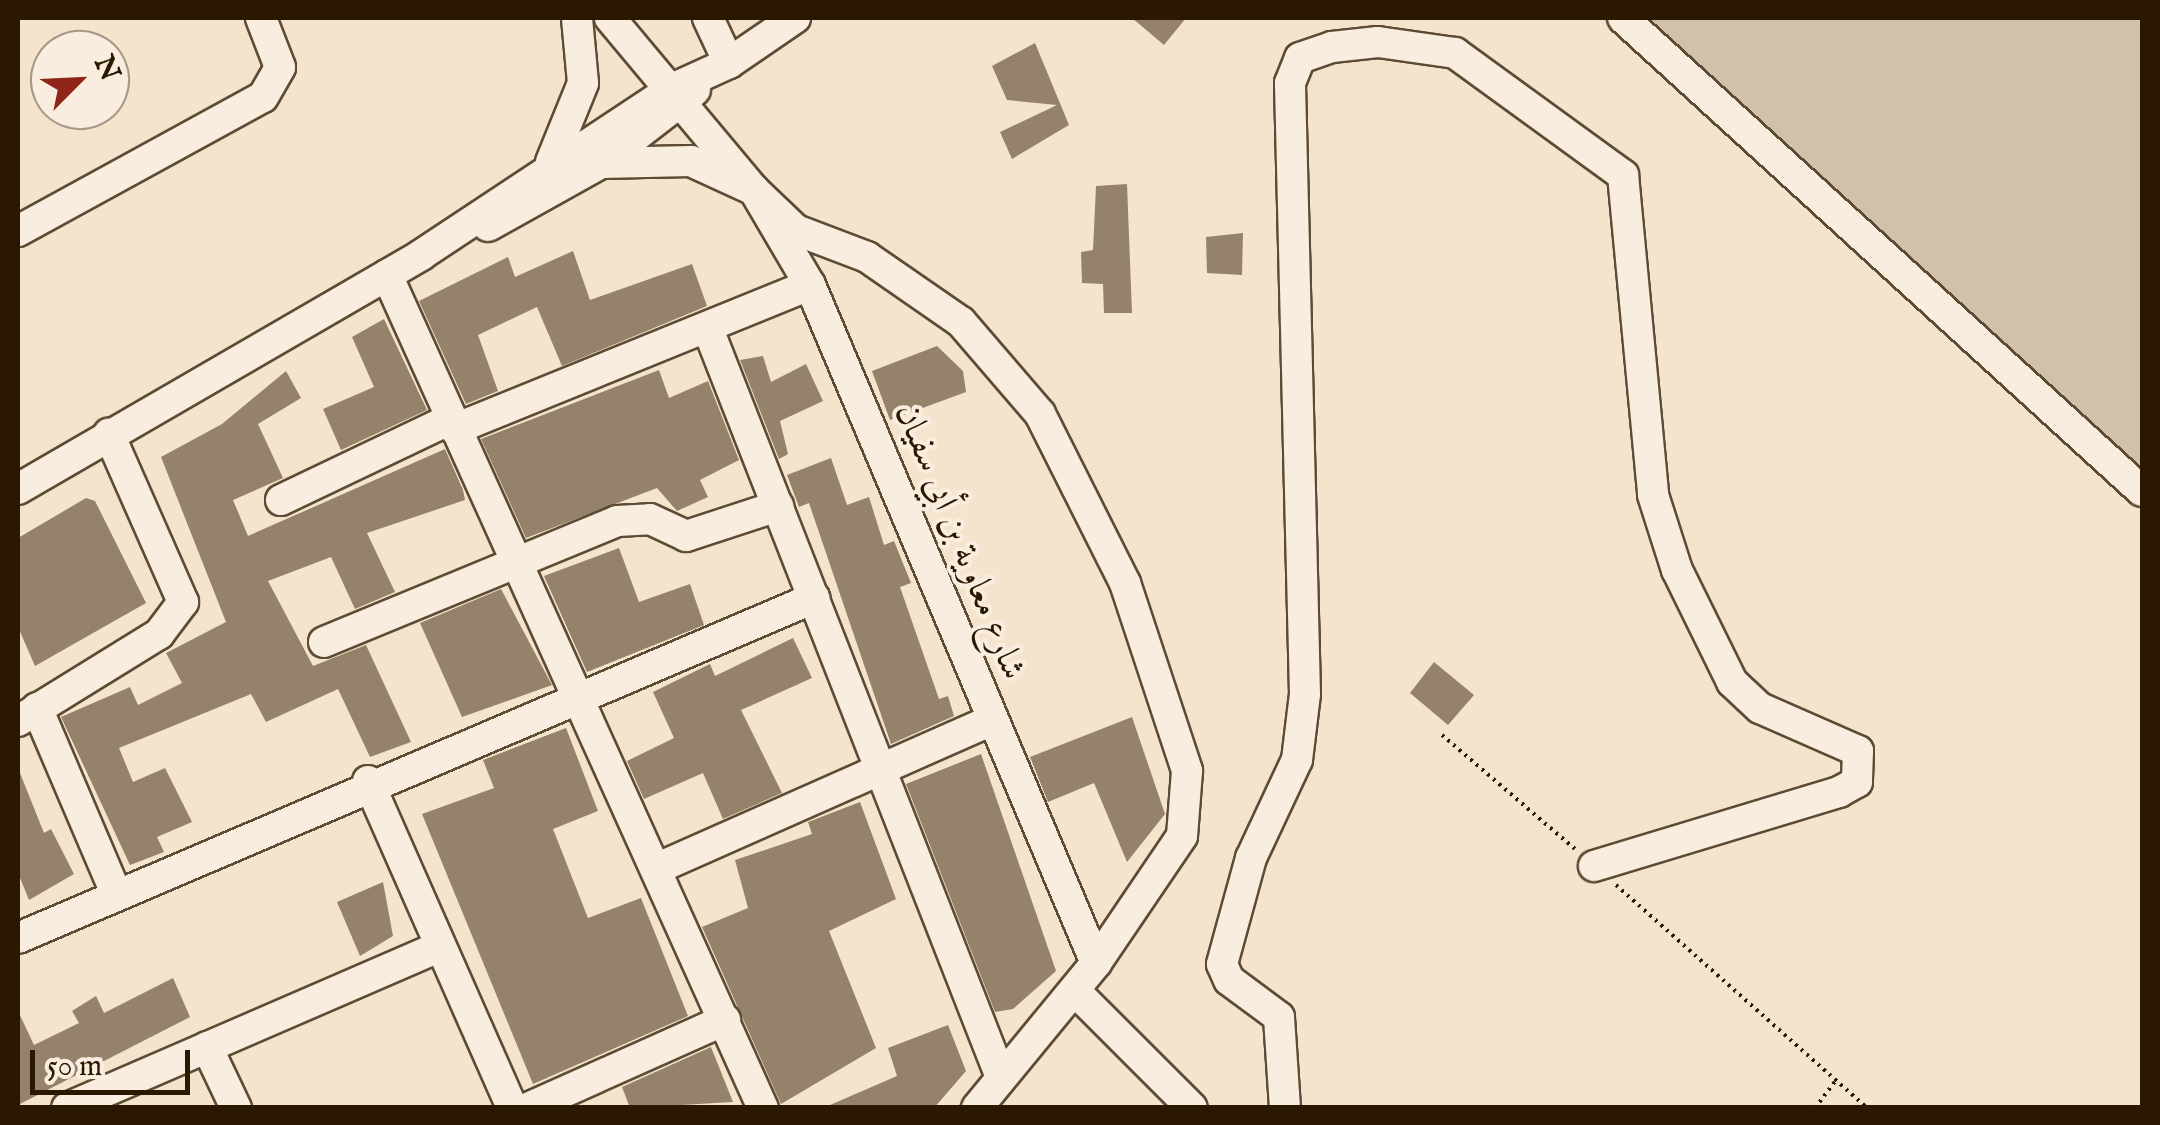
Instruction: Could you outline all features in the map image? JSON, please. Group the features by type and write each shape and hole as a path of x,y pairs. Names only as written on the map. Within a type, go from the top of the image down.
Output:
{"street":[{"path":"18,232 263,97 280,67 261,18"},
{"path":"552,162 583,84 577,18"},
{"name":"شارع معاوية بن أبي سفيان","path":"610,18 754,190 810,286 990,720 1096,962"},
{"path":"708,18 717,69"},
{"path":"18,489 421,255 600,163 678,96 795,18"},
{"path":"1622,18 2142,491"},
{"path":"1285,1108 1278,1017 1229,980 1222,964 1250,858 1297,760 1304,694 1290,83 1300,58 1378,42 1455,53 1623,175 1654,495 1677,570 1732,682 1760,708 1849,742 1861,766 1840,792 1594,866"},
{"path":"421,255 552,162 678,96"},
{"path":"600,163 691,161 754,190 796,230 905,278 1006,365 1068,458 1125,584 1178,732 1189,806 1182,836 1096,962 977,1108"},
{"path":"386,275 658,868 763,1108"},
{"path":"281,500 453,424 708,330 810,286"},
{"path":"708,330 1000,1076"},
{"path":"109,434 183,602 159,634 28,715 115,892"},
{"path":"324,642 514,558 618,521 650,520 686,536 778,506"},
{"path":"18,938 368,781 814,598"},
{"path":"658,868 990,720"},
{"path":"368,781 436,948 512,1108"},
{"path":"68,1108 436,948"},
{"path":"1074,991 1192,1108"},
{"path":"528,1108 724,1020"},
{"path":"207,1046 236,1108"}],"path":[{"path":"1442,735 1867,1108"},
{"path":"1815,1108 1835,1080"}],"shaded area":[{"path":"1619,18 2142,18 2142,488"}],"building":[{"path":"1132,18 1186,18 1164,45"},
{"path":"1035,43 1069,125 1012,159 1000,132 1057,105 1007,100 992,66"},
{"path":"1127,184 1132,313 1104,313 1103,284 1082,283 1081,252 1093,250 1096,186"},
{"path":"1243,233 1242,275 1207,273 1206,237"},
{"path":"573,251 590,300 692,264 707,306 562,366 537,307 478,335 498,391 466,404 419,301 508,257 515,277"},
{"path":"384,319 427,410 341,450 323,409 374,387 352,337"},
{"path":"937,346 963,371 966,392 890,420 872,371"},
{"path":"763,356 771,382 806,364 823,401 780,421 788,454 779,459 740,360"},
{"path":"659,370 669,398 708,381 739,460 700,480 708,497 677,511 657,488 526,538 481,439"},
{"path":"286,371 301,398 258,424 283,478 233,500 248,536 445,449 463,490 465,500 367,533 395,592 355,609 331,557 268,581 313,666 366,645 411,742 370,757 338,689 266,722 251,694 119,748 133,782 165,768 192,822 157,837 164,852 130,865 61,717 130,687 138,705 182,683 166,653 226,622 161,457 222,424"},
{"path":"831,458 847,505 869,497 884,545 894,541 911,583 900,587 939,699 948,696 954,716 891,744 809,503 799,507 787,475"},
{"path":"86,498 95,501 146,603 35,666 18,627 18,538"},
{"path":"619,548 639,602 690,584 704,625 587,672 544,576"},
{"path":"501,589 552,685 462,717 420,623"},
{"path":"793,638 812,678 741,710 782,793 723,819 703,773 644,799 627,761 674,738 653,692 710,664 715,676"},
{"path":"1434,662 1474,695 1448,725 1410,693"},
{"path":"1132,717 1165,814 1127,862 1094,783 1048,802 1030,757"},
{"path":"566,728 598,811 553,829 588,918 641,898 688,1016 533,1084 422,814 494,788 483,760"},
{"path":"981,754 1056,971 1013,1009 995,1012 906,784"},
{"path":"18,768 44,833 51,829 74,874 29,900 18,873"},
{"path":"860,802 896,899 829,931 876,1048 781,1104 702,927 748,908 735,860 812,834 808,822"},
{"path":"383,882 393,936 360,956 337,902"},
{"path":"173,978 190,1017 18,1105 18,1011 34,1045 79,1023 72,1011 96,996 104,1013"},
{"path":"948,1025 966,1071 934,1108 823,1108 897,1076 888,1048"},
{"path":"711,1047 733,1102 630,1108 622,1087"}]}
